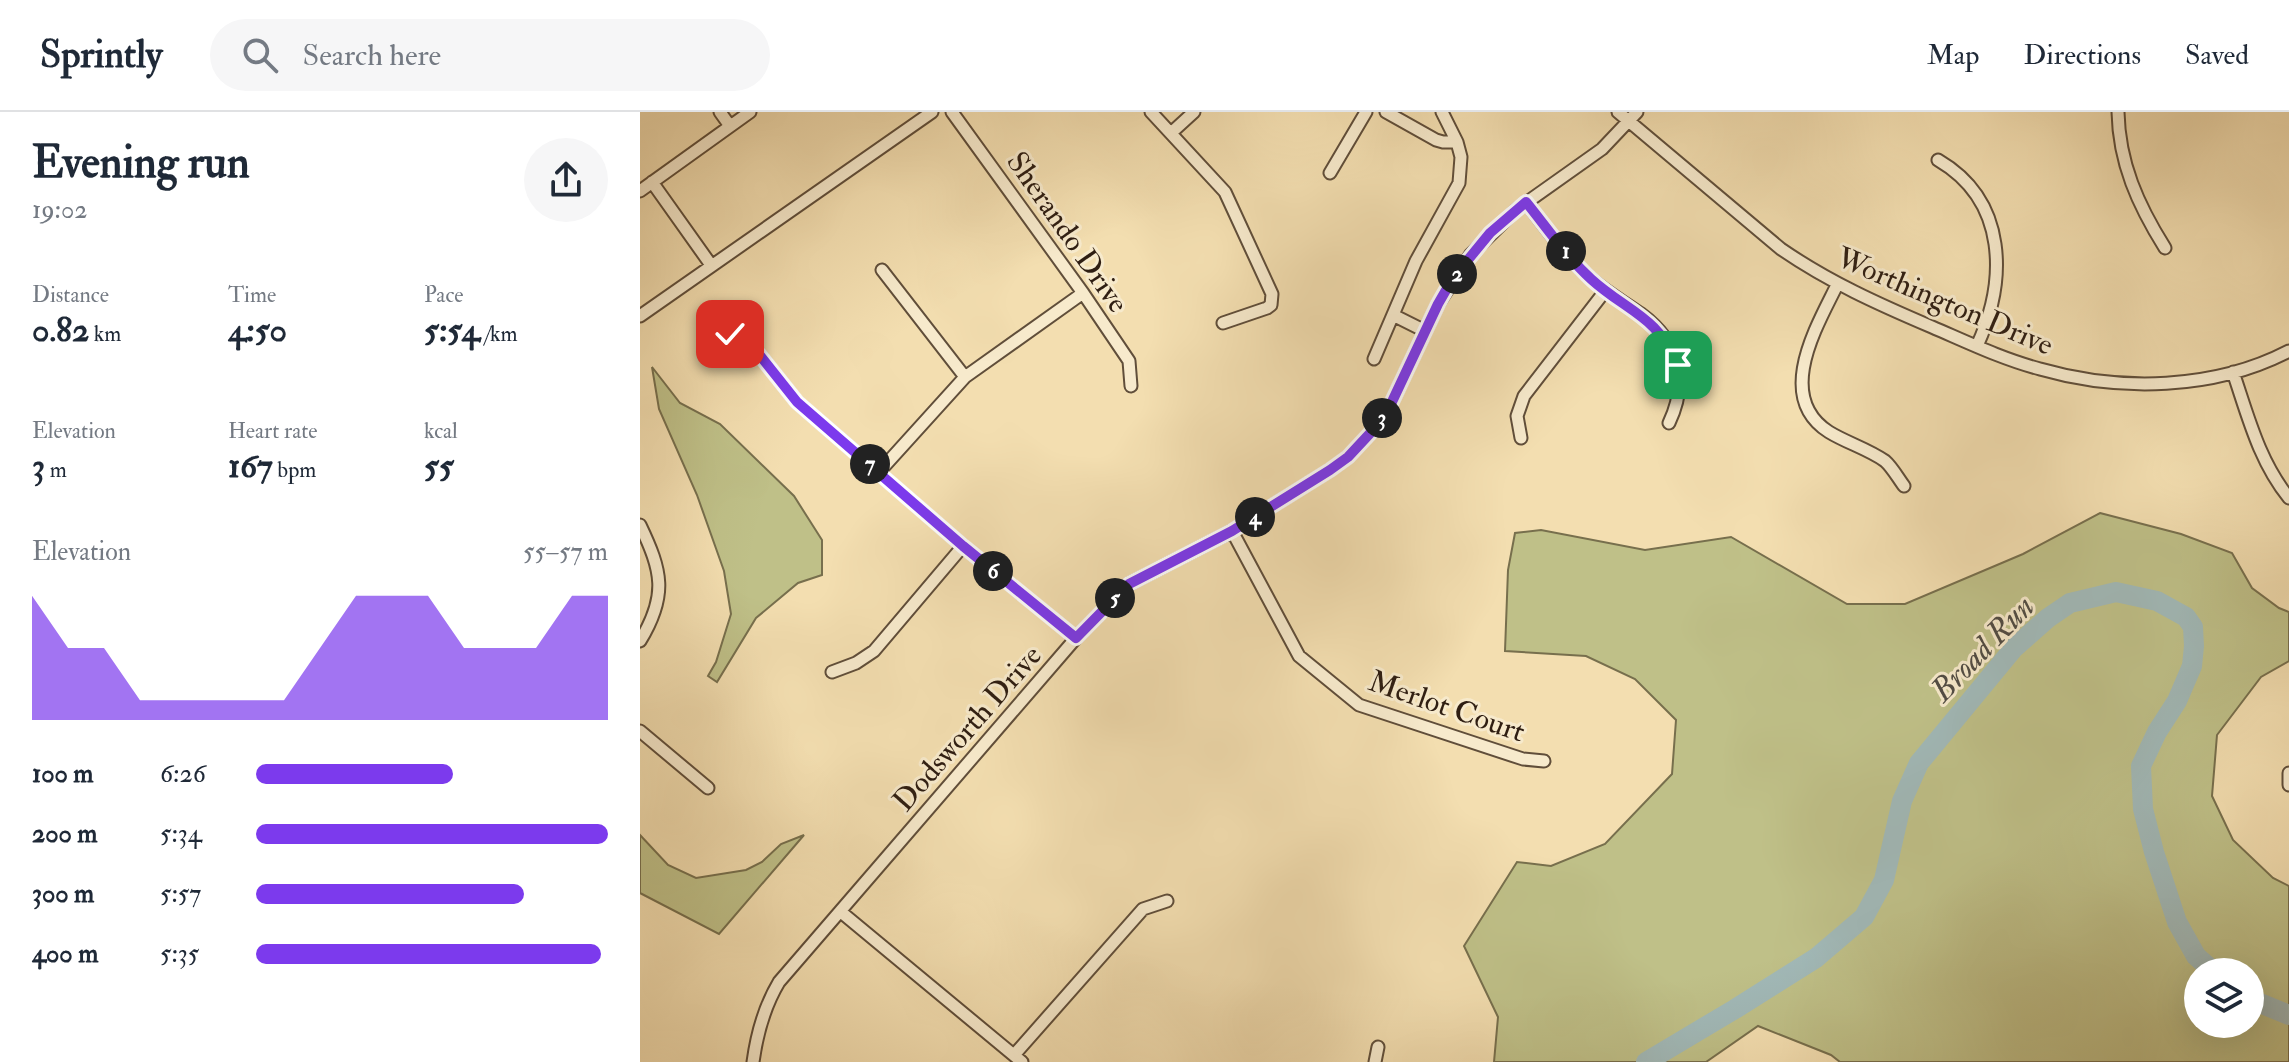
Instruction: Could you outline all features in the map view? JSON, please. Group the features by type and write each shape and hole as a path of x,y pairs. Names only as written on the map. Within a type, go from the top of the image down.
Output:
{"street":[{"path":"720,112 730,126"},
{"path":"640,191 750,112"},
{"path":"640,316 932,112"},
{"name":"Sherando Drive","path":"952,112 1129,361 1131,386"},
{"path":"1151,112 1225,192 1272,294 1271,305 1267,308 1223,323"},
{"path":"1171,133 1194,112"},
{"path":"1330,173 1366,112"},
{"path":"1386,112 1436,140 1457,142"},
{"path":"1374,359 1416,261 1459,183 1461,157 1442,112"},
{"name":"Worthington Drive","path":"1618,112 1633,117 1781,249 1837,285 1977,346 2039,369 2115,383 2182,381 2233,372 2289,351"},
{"path":"2118,112 2122,154 2128,176 2136,198 2165,248"},
{"name":"Dodsworth Drive","path":"753,1062 761,1022 779,982 1076,638 1129,584 1232,531 1330,470 1356,448 1390,406 1453,278 1471,254 1526,202 1585,163 1633,117"},
{"path":"1938,160 1959,175 1971,189 1994,237 1998,271 1995,292 1977,346"},
{"path":"652,182 711,265"},
{"path":"1526,202 1576,264 1605,291 1653,324 1673,352 1680,387 1677,408 1669,423"},
{"path":"882,270 965,377"},
{"path":"1837,285 1805,357 1803,380 1806,401 1820,424 1829,432 1886,462 1904,486"},
{"path":"1521,438 1517,416 1524,396 1605,291"},
{"path":"879,472 965,377 1083,293"},
{"path":"1393,315 1425,331"},
{"path":"730,334 754,348 797,402 963,546 1076,638"},
{"path":"2233,372 2257,446 2289,498"},
{"path":"640,525 660,577 658,604 640,641"},
{"name":"Merlot Court","path":"1232,531 1299,656 1359,705 1523,759 1544,761"},
{"path":"832,672 856,663 874,651 963,546"},
{"path":"640,731 708,788"},
{"path":"2289,773 2289,785"},
{"path":"841,912 1018,1058 1143,909 1167,901"},
{"path":"1375,1062 1378,1047"}],"green space":[{"path":"652,367 680,403 720,424 794,496 822,540 822,575 798,583 756,618 717,682 708,676 716,662 731,614 724,571 697,495 659,409"},
{"path":"2100,513 2181,534 2232,553 2252,588 2289,612 2289,661 2261,677 2217,735 2212,796 2233,840 2273,878 2289,886 2289,1062 1840,1062 1831,1055 1758,1026 1706,1062 1494,1062 1498,1017 1464,946 1517,862 1551,866 1605,844 1672,774 1676,720 1635,679 1586,656 1505,651 1508,570 1515,533 1541,530 1645,550 1731,537 1847,604 1905,604 2023,554"},
{"path":"640,835 668,865 696,878 746,870 762,862 781,844 804,835 719,934 640,893"}],"waterway":[{"name":"Broad Run","path":"1646,1062 1816,958 1864,917 1884,880 1902,801 1919,763 2014,648 2048,618 2070,603 2116,592 2157,601 2186,617 2193,627 2192,666 2177,701 2157,732 2141,766 2143,809 2154,852 2177,922 2198,958"},
{"name":"Broad Run","path":"2264,1005 2289,1015"}],"route":[{"path":"730,334 754,348 797,402 963,546 1076,638 1129,584 1232,531 1348,457 1375,428 1390,406 1453,278 1490,233 1526,202 1590,278 1653,324 1664,337 1678,365"}]}
